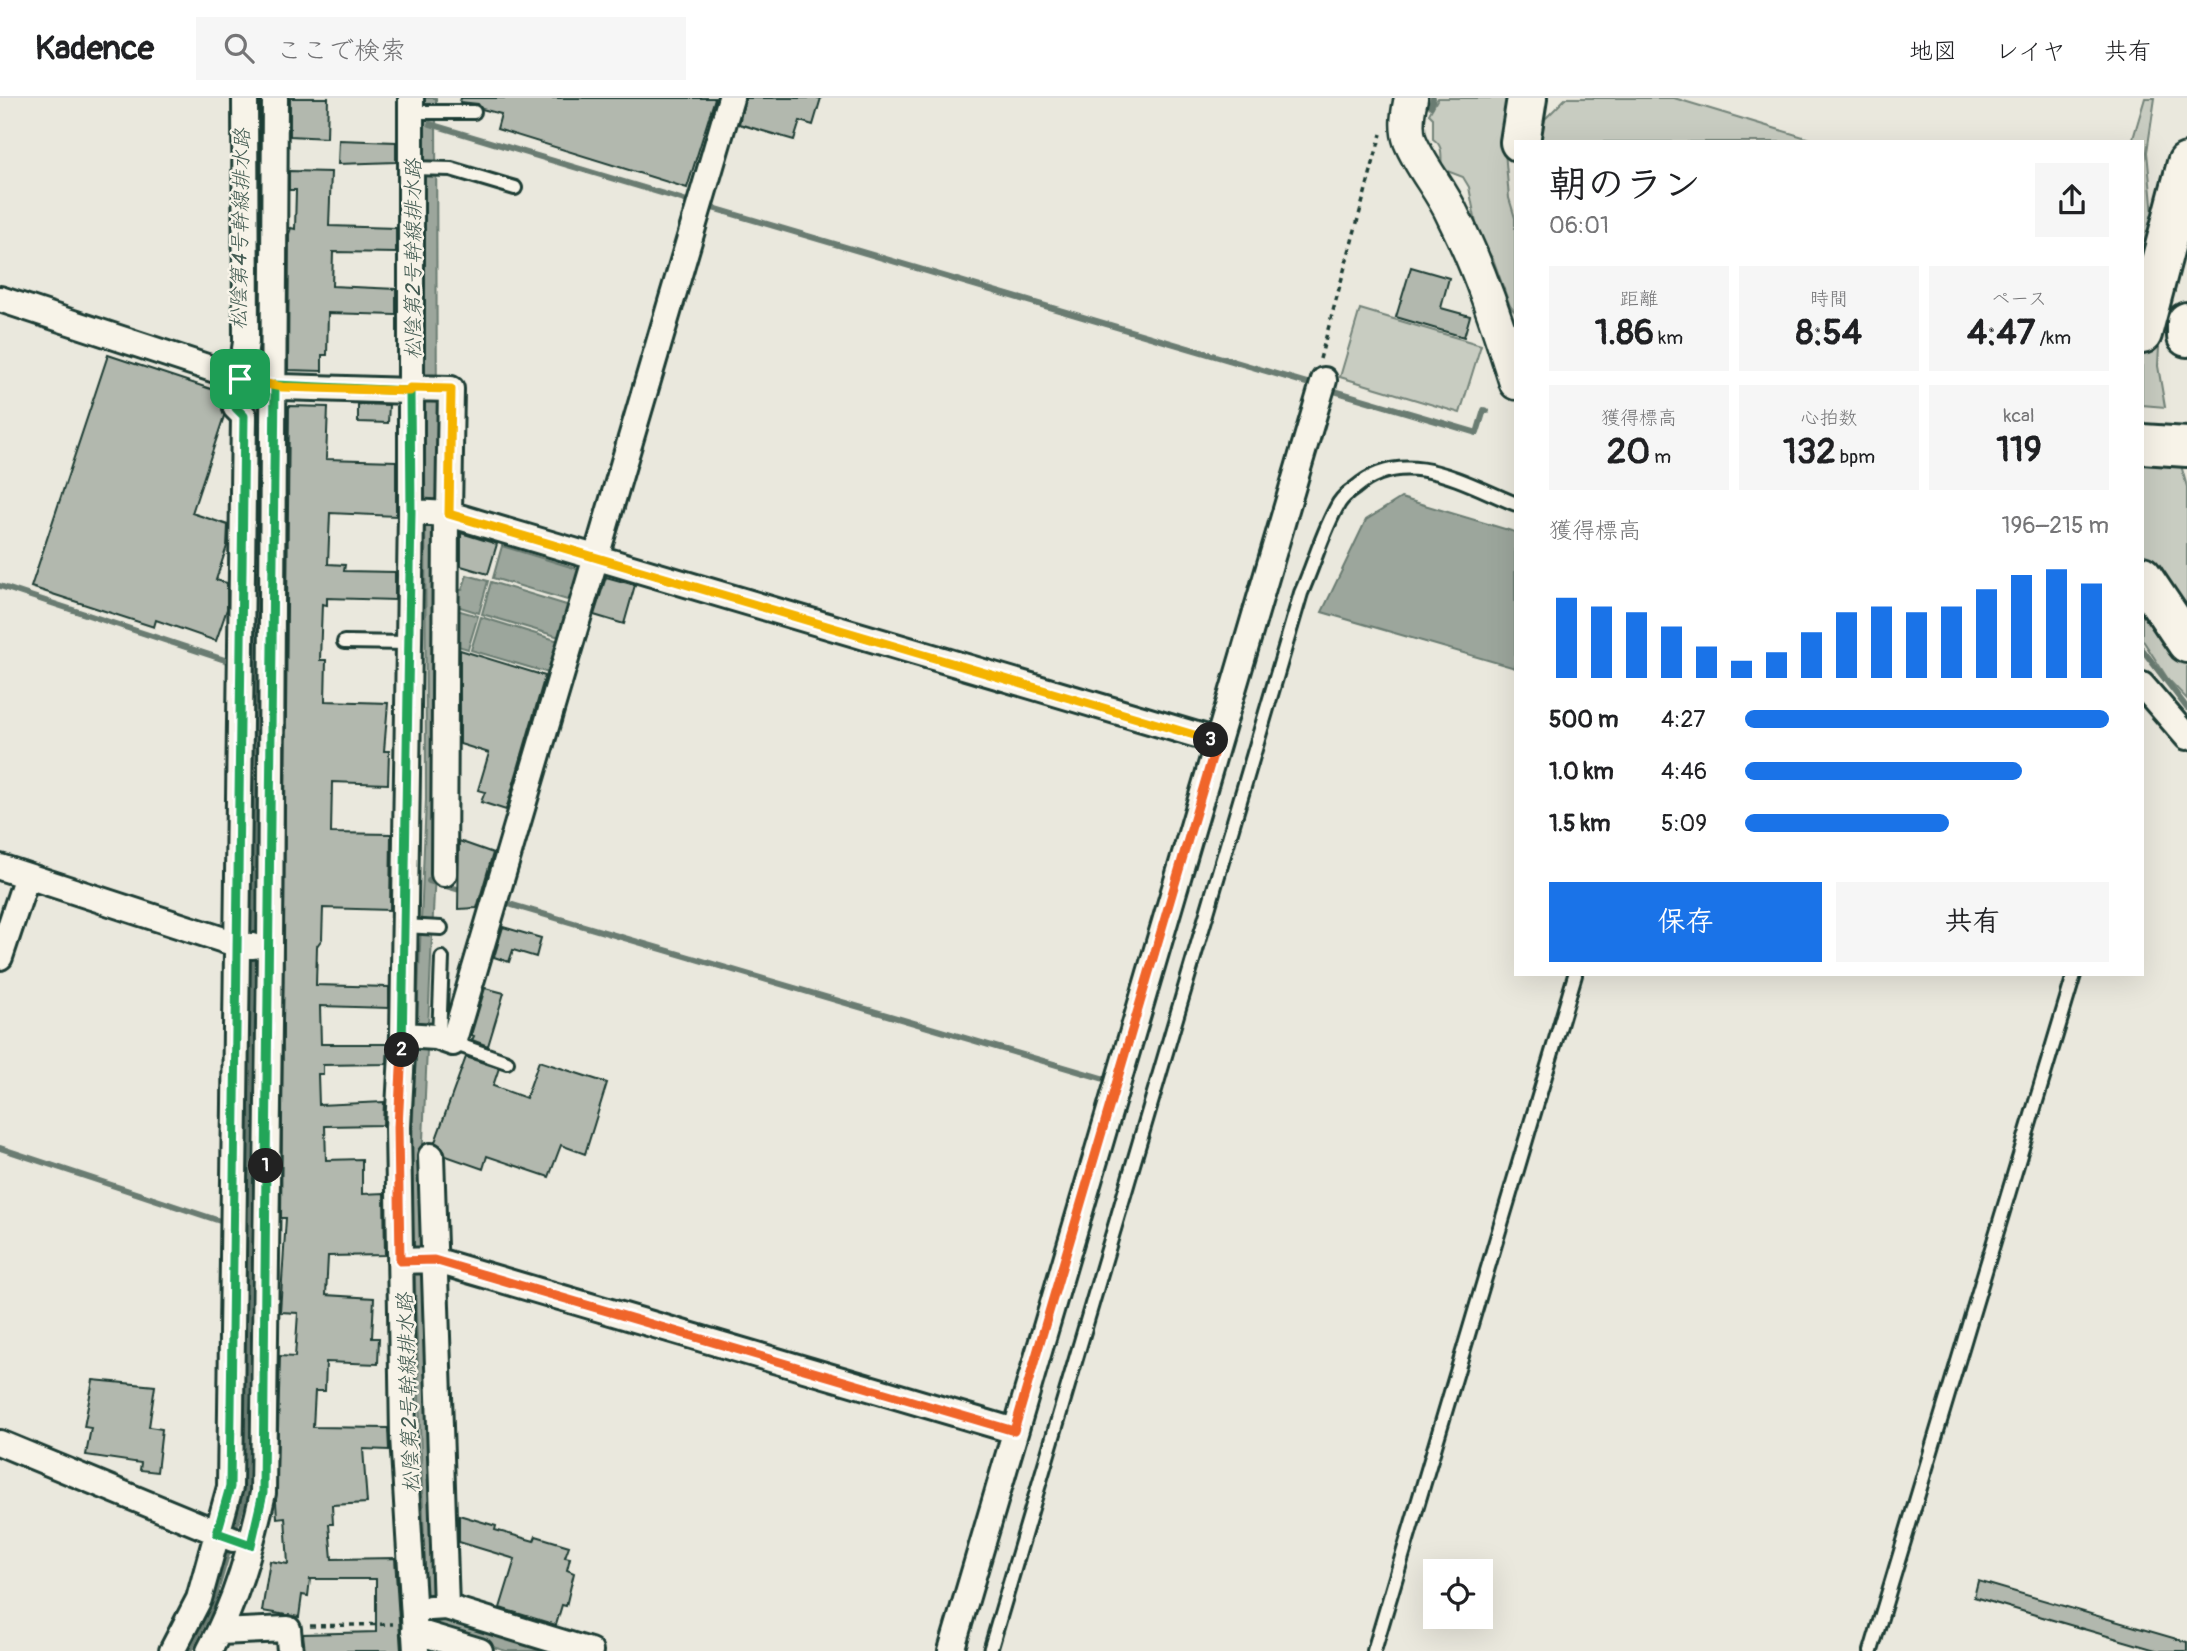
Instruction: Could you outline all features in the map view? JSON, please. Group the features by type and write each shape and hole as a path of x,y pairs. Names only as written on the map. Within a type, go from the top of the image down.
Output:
{"highway":[{"path":"1520,140 1527,98"},
{"path":"2144,326 2187,163"},
{"path":"2187,322 2187,337"},
{"path":"2144,444 2187,447"},
{"path":"2144,579 2187,643"}],"street":[{"path":"245,98 246,342 258,382"},
{"path":"275,98 258,382 254,945 230,1487 234,1539 214,1641 289,1640"},
{"path":"406,1036 443,1039 598,557 731,98"},
{"path":"1411,98 1408,113 1409,138 1424,172 1452,213 1493,311 1514,377"},
{"path":"414,107 414,512 409,643 411,855 406,1036 398,1127 418,1260 424,1620"},
{"path":"0,299 258,382 451,389 446,514 444,862 411,855"},
{"path":"951,1651 1324,380"},
{"path":"172,1651 199,1599 263,1493 244,416 236,408 258,382"},
{"path":"414,512 446,514 598,557 1217,741"},
{"path":"2144,687 2187,737"},
{"path":"412,775 444,775"},
{"path":"0,867 254,945"},
{"path":"0,957 27,876"},
{"path":"424,1620 403,1436 418,1260 431,1156"},
{"path":"418,1260 1014,1431"},
{"path":"0,1443 234,1539"},
{"path":"424,1620 480,1651"},
{"path":"424,1620 590,1651"}],"lane":[{"path":"414,107 443,112 474,112"},
{"path":"413,168 444,169 515,188"},
{"path":"990,1651 1301,593 1340,501 1362,482 1387,468 1410,467 1439,473 1514,503"},
{"path":"344,642 409,643"},
{"path":"409,926 440,928"},
{"path":"442,958 443,1039 507,1062"},
{"path":"1374,1651 1575,976"},
{"path":"1871,1651 2074,976"}],"path":[{"path":"1324,380 1319,356 1384,124"},
{"path":"289,1640 294,1627 424,1620"}],"shaded area":[{"path":"424,98 436,98 438,801 422,1163 438,1618 547,1651 506,1651 427,1627 411,1168 426,799"},
{"path":"1438,98 1511,98 1505,151 1509,198 1514,215 1514,311 1493,259 1479,239 1469,187 1463,177 1442,169 1441,149 1433,139 1433,118 1429,114"},
{"path":"1566,98 1674,98 1813,140 1540,140 1545,119"},
{"path":"2145,98 2155,98 2147,152 2155,235 2144,282 2144,140 2133,140"},
{"path":"1360,309 1481,345 1460,413 1340,377"},
{"path":"2160,328 2158,366 2165,407 2144,405 2144,348"},
{"path":"2144,455 2179,458 2187,487 2187,623 2162,589 2144,557"},
{"path":"1401,498 1514,532 1514,668 1322,612 1366,520"},
{"path":"502,546 584,571 574,602 493,578"},
{"path":"467,575 488,581 479,613 457,606 457,590 462,590"},
{"path":"491,582 573,607 563,638 482,614"},
{"path":"2144,606 2161,634 2187,665 2187,699 2168,679 2144,642"},
{"path":"457,610 478,616 468,649 458,646"},
{"path":"481,617 562,642 552,674 471,650"}],"building":[{"path":"290,98 328,98 327,138 290,136"},
{"path":"461,98 715,98 687,188 497,129 501,114 482,109 478,104 460,102"},
{"path":"745,98 821,98 813,125 800,121 794,140 739,124"},
{"path":"339,140 396,142 396,162 338,164"},
{"path":"289,171 331,172 329,226 396,228 396,253 333,252 332,286 396,289 396,315 328,313 327,355 322,355 322,371 288,370 289,234 291,228 295,229 296,190 289,190"},
{"path":"1411,267 1449,278 1441,308 1470,316 1464,337 1396,317"},
{"path":"108,355 223,393 224,416 192,513 228,525 227,546 216,580 227,583 227,609 216,641 156,620 154,627 31,587"},
{"path":"358,404 389,405 388,423 358,422"},
{"path":"289,406 328,407 326,459 396,461 396,516 330,513 328,564 345,565 344,571 395,572 395,600 327,598 327,605 322,604 320,660 326,660 325,701 388,703 384,751 389,751 388,784 332,782 331,833 391,834 390,910 323,908 322,939 317,946 316,985 389,987 389,1008 320,1006 321,1044 388,1044 387,1064 323,1065 323,1074 318,1074 319,1105 384,1102 383,1125 325,1126 326,1160 362,1159 362,1194 384,1193 385,1255 328,1256 326,1295 374,1298 372,1338 379,1338 378,1364 326,1362 325,1391 315,1391 313,1427 388,1428 389,1450 363,1449 367,1503 332,1505 333,1524 329,1524 332,1559 395,1558 401,1651 305,1651 303,1634 376,1632 376,1579 310,1579 308,1596 302,1595 299,1617 262,1611 270,1561 288,1564 285,1517 277,1518 276,1502 280,1356 295,1357 298,1313 280,1312 286,1218 281,1218"},
{"path":"461,533 497,544 488,574 461,566"},
{"path":"606,577 635,585 624,624 594,615"},
{"path":"460,650 545,676 506,810 481,802 485,792 478,790 489,753 460,744"},
{"path":"459,841 493,853 477,908 458,909"},
{"path":"503,927 541,938 536,957 513,950 509,962 494,957"},
{"path":"485,988 504,993 488,1046 472,1040 474,1036 471,1035"},
{"path":"466,1057 499,1068 493,1086 526,1098 539,1061 607,1083 585,1154 561,1145 549,1177 487,1156 483,1169 446,1156 443,1148 435,1142"},
{"path":"93,1380 155,1386 149,1427 162,1429 157,1472 140,1470 141,1463 86,1455 91,1428 84,1427"},
{"path":"459,1515 496,1526 495,1530 534,1541 536,1536 569,1546 565,1557 570,1558 567,1570 574,1573 566,1606 562,1605 556,1625 500,1608 515,1559 459,1542"},
{"path":"1978,1581 2187,1642 2187,1651 2159,1651 1974,1597"}],"waterway":[{"name":"松陰第4号幹線排水路","path":"259,98 260,375"},
{"path":"1431,106 1433,98"},
{"path":"430,124 691,202"},
{"path":"706,206 1310,384"},
{"name":"松陰第4号幹線排水路","path":"252,942 260,389"},
{"path":"1331,390 1477,433 1484,410 1487,411"},
{"path":"0,586 234,663"},
{"path":"2144,652 2187,708"},
{"path":"429,881 488,898"},
{"path":"502,902 1108,1080"},
{"name":"松陰第4号幹線排水路","path":"234,1532 245,1495 252,953"},
{"path":"0,1148 226,1223"},
{"name":"松陰第4号幹線排水路","path":"189,1651 212,1605 231,1542"}],"route":[{"path":"240,379 236,408 244,416 236,1196 230,1487 217,1533 251,1545 263,1493 270,945 275,385 410,391 411,512 404,981 398,1127 400,1261 434,1260 1014,1431 1217,741 449,514 451,389 410,388 410,391 282,387 240,379"}],"water label":[{"name":"松陰第2号幹線排水路","path":"413,259"},
{"name":"松陰第2号幹線排水路","path":"408,1393"}]}
